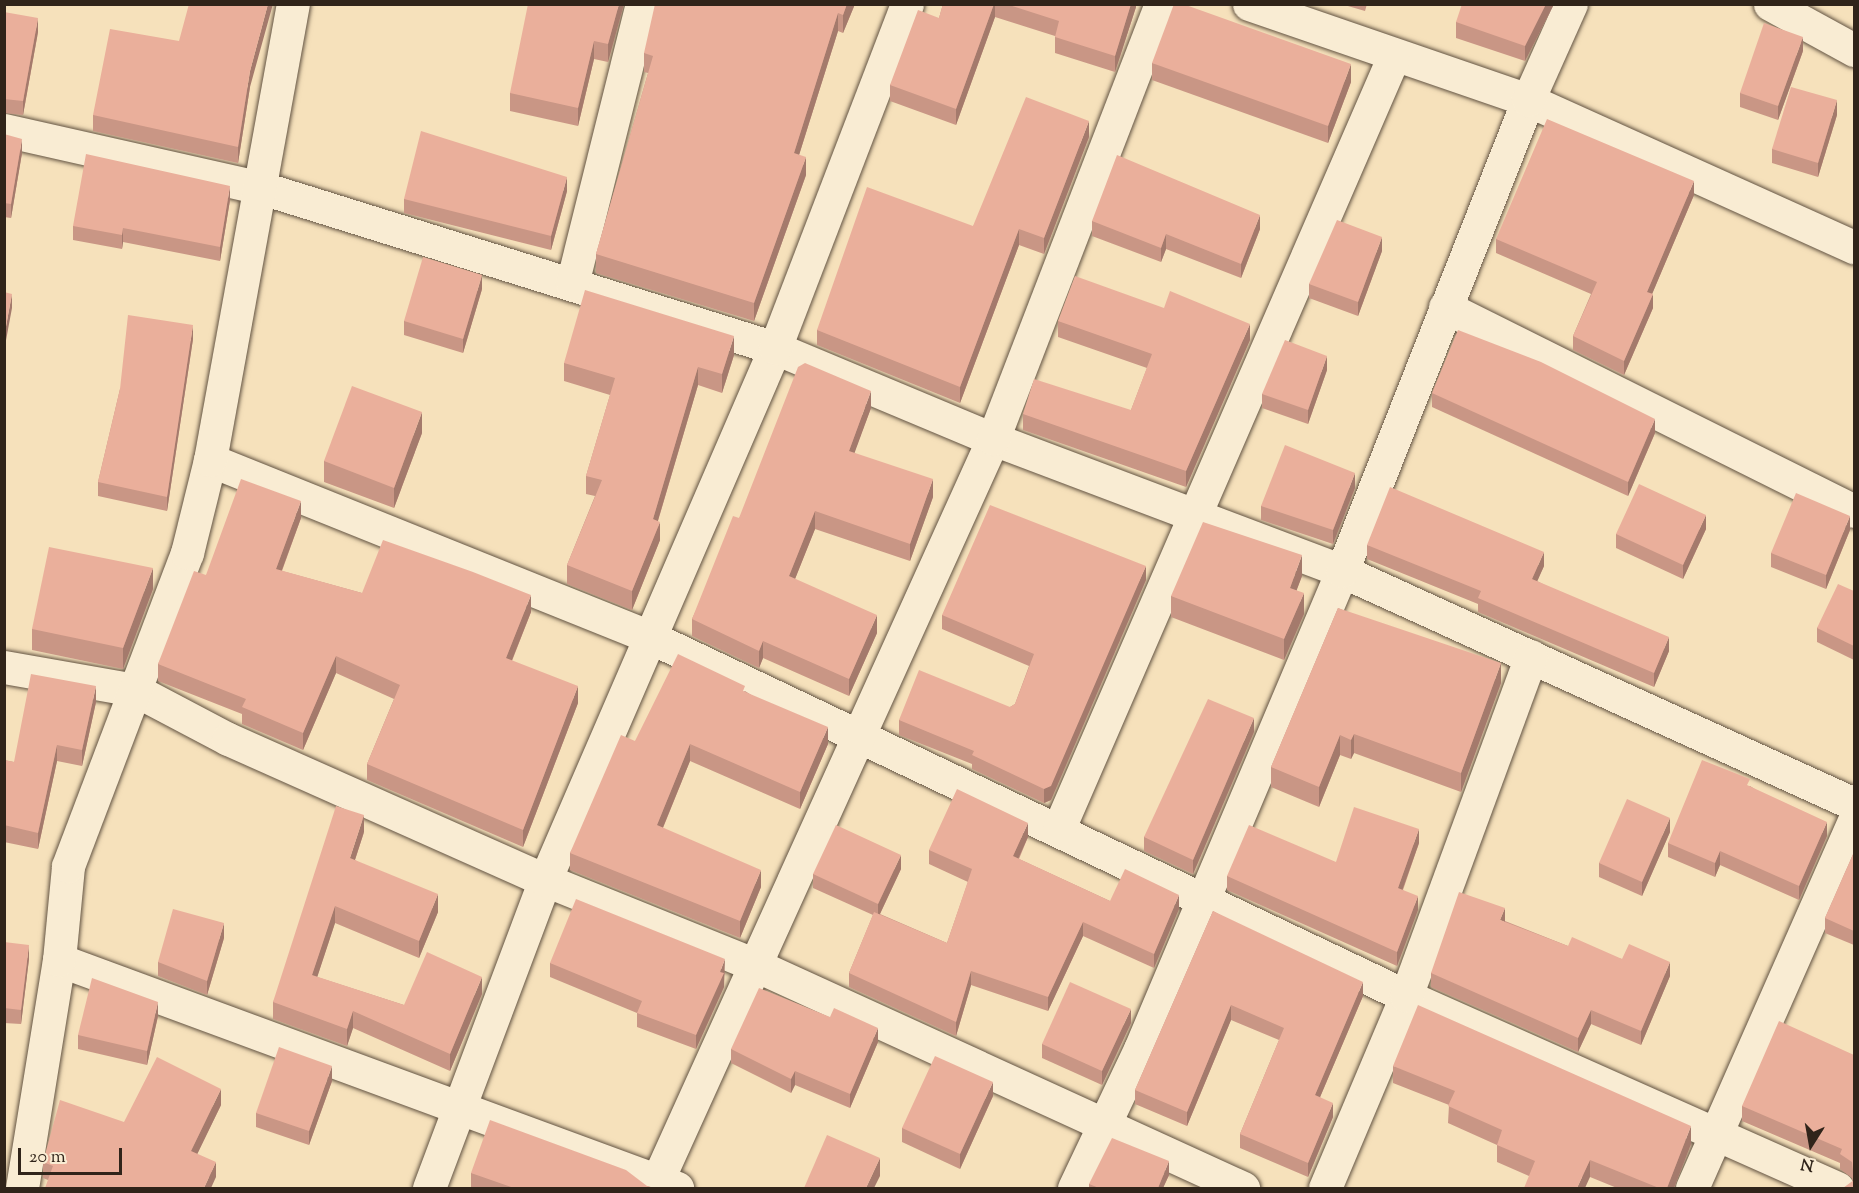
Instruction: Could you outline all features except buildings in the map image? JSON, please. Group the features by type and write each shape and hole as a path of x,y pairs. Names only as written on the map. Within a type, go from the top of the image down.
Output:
{"street":[{"path":"22,1188 59,960 68,866 187,553 210,460 262,188 293,4"},
{"path":"572,284 642,4"},
{"path":"429,1188 545,880 652,638 775,348 907,4"},
{"path":"59,960 461,1106 663,1186 753,964 860,735 993,440 1161,4"},
{"path":"1249,4 1393,58 1528,100 1854,247"},
{"path":"1074,1188 1104,1125 1342,571 1528,100 1571,4"},
{"path":"1770,4 1854,50"},
{"path":"1059,828 1192,513 1393,58"},
{"path":"4,130 262,188 775,348 993,440 1342,571 1854,804"},
{"path":"1445,307 1854,511"},
{"path":"210,460 652,638 1059,828 1406,996 1716,1131 1838,1188"},
{"path":"1324,1188 1406,996 1531,656"},
{"path":"4,667 135,690 228,739 545,880 753,964 1243,1188"},
{"path":"1692,1188 1854,821"},
{"path":"4,1183 14,1188"}]}
